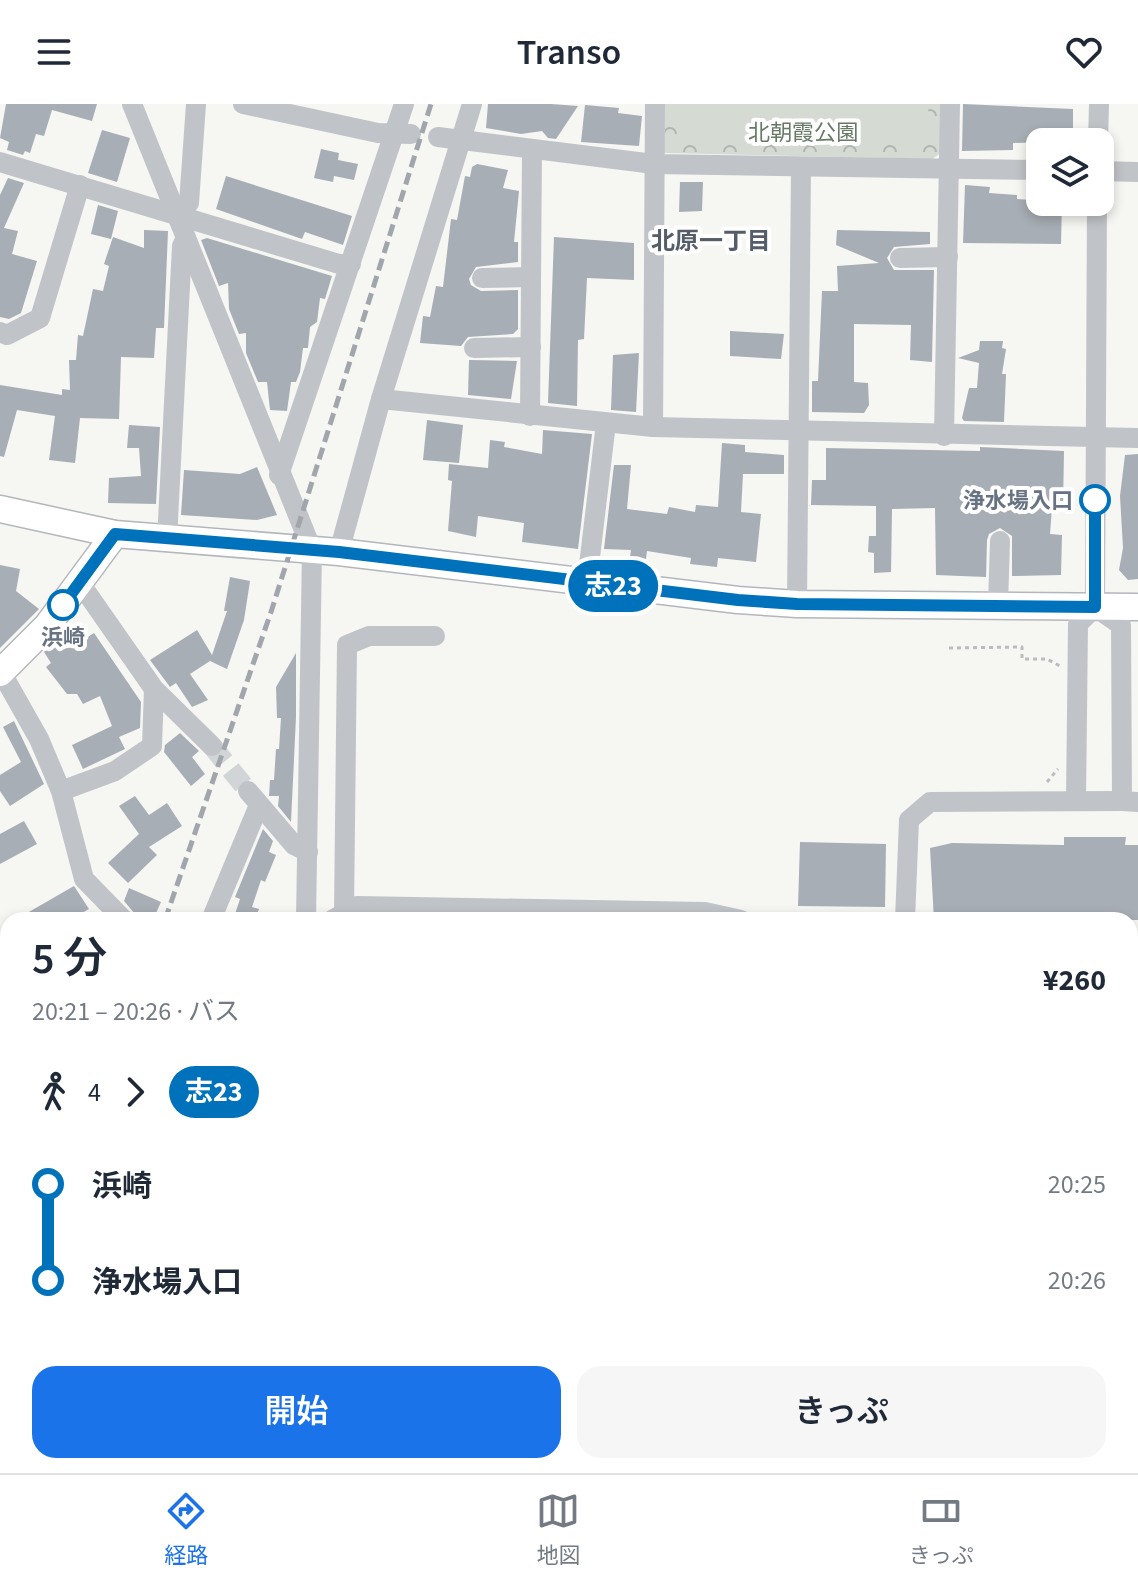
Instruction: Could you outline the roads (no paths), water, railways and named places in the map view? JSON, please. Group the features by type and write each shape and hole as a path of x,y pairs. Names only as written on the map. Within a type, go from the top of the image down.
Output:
{"main road":[{"path":"0,509 115,534 339,552 797,604 1138,607"},
{"path":"0,671 47,626 115,534"}],"street":[{"path":"132,104 279,475 312,550 306,912"},
{"path":"177,216 189,203 196,104"},
{"path":"243,104 378,133 403,133"},
{"path":"279,475 351,264 403,133 404,104"},
{"path":"339,552 381,399 472,104"},
{"path":"653,427 655,104"},
{"path":"944,436 950,104"},
{"path":"1098,128 1099,104"},
{"path":"438,137 654,164 1026,170"},
{"path":"530,416 532,149"},
{"path":"0,162 339,264 351,264"},
{"path":"797,604 801,167"},
{"path":"1114,171 1138,172"},
{"path":"0,332 7,335 40,318 80,185"},
{"path":"1076,801 1078,624 1095,607 1097,216"},
{"path":"167,540 182,246 186,238"},
{"path":"900,258 948,257"},
{"path":"482,278 531,277"},
{"path":"474,348 531,347"},
{"path":"381,399 653,427 1138,438"},
{"path":"587,582 606,423"},
{"path":"998,605 1000,541"},
{"path":"80,583 154,689 212,746"},
{"path":"905,912 909,820 930,802 1130,802 1121,625 1095,607"},
{"path":"338,912 347,645 369,636 435,636"},
{"path":"0,671 39,739 61,791 84,879 116,912"},
{"path":"61,791 115,771 152,746 154,689"},
{"path":"214,912 254,798 294,845 308,852"},
{"path":"346,912 357,906 705,912"}],"tunnel":[{"path":"212,746 248,791"}],"railway":[{"path":"168,912 272,609 431,104"}],"place":[{"name":"浄水場入口","path":"1095,500"},
{"name":"浜崎","path":"63,605"}],"district":[{"name":"北原一丁目","path":"711,241"}],"park label":[{"name":"北朝霞公園","path":"803,132"}]}
